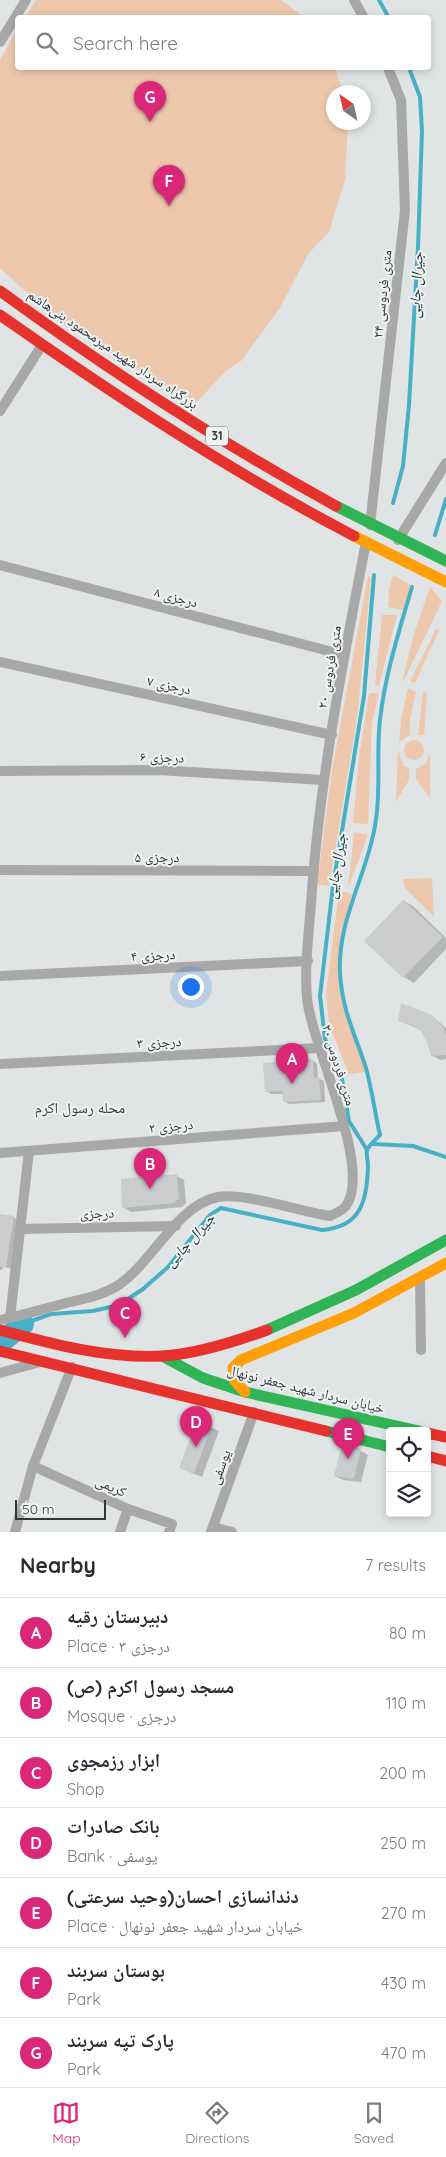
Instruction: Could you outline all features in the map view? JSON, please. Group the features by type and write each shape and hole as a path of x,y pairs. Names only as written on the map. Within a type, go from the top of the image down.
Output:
{"main road":[{"name":"بزرگراه سردار شهید میرمحمود بنی‌هاشم","path":"0,291 120,375 262,465 370,526 446,561"},
{"name":"31","path":"0,315 107,390 215,458 366,542 446,582"},
{"path":"0,1330 79,1350 162,1356 220,1346 269,1329 333,1301 446,1240"},
{"path":"245,1392 234,1380 234,1368 241,1360 354,1313 446,1263"},
{"path":"0,1351 386,1445"},
{"name":"خیابان سردار شهید جعفر نونهال","path":"162,1356 203,1378 245,1392 401,1427"},
{"path":"431,1434 446,1437"},
{"path":"431,1457 446,1461"}],"street":[{"path":"17,15 26,0"},
{"path":"354,0 362,15"},
{"path":"0,42 15,18"},
{"name":"۲۴ متری فردوسی","path":"370,526 405,210 401,100 389,70"},
{"path":"0,411 42,345"},
{"path":"398,540 446,463"},
{"name":"۲۰ متری فردوس","path":"5,1319 107,1292 126,1278 176,1226 197,1206 207,1200 232,1196 325,1215 340,1211 346,1206 353,1184 352,1158 344,1126 319,1048 308,999 308,961 323,780 344,655 366,542"},
{"name":"درجزی ۸","path":"0,565 344,655"},
{"name":"درجزی ۷","path":"0,662 332,735"},
{"name":"درجزی ۶","path":"0,771 158,770 323,780"},
{"name":"درجزی ۵","path":"0,870 314,871"},
{"name":"درجزی ۴","path":"0,976 308,961"},
{"name":"درجزی ۳","path":"0,1064 319,1048"},
{"name":"درجزی ۲","path":"0,1153 344,1126"},
{"path":"5,1319 19,1229 28,1151"},
{"name":"درجزی","path":"19,1229 176,1226"},
{"path":"420,1277 421,1350"},
{"path":"0,1373 40,1360"},
{"path":"15,1532 33,1466 72,1367"},
{"name":"یوسفی","path":"212,1530 254,1412"},
{"name":"کریمی","path":"33,1466 128,1509 172,1524 169,1532"},
{"path":"120,1532 128,1509"},
{"path":"212,1530 232,1532"}],"shaded area":[{"path":"36,0 281,0 301,15 26,15"},
{"path":"15,33 15,70 336,70 341,85 326,85 326,130 348,130 345,180 329,232 308,254 280,308 241,361 226,371 195,404 58,321 0,268 0,60"},
{"path":"393,575 411,585 403,610 388,607 389,589"},
{"path":"368,576 371,578 357,719 329,886 317,884 332,770"},
{"path":"430,587 442,601 402,684 413,637"},
{"path":"382,615 397,615 379,686 375,685"},
{"path":"436,629 439,631 415,683 410,681"},
{"path":"408,688 416,692 410,720 410,735 399,742 401,720"},
{"path":"423,692 427,693 424,735 418,735"},
{"path":"369,693 379,693 372,723 368,824 353,823 359,757"},
{"path":"410,740 418,740 424,746 424,754 418,760 410,760 404,754 404,746"},
{"path":"398,750 404,766 409,768 409,780 396,802"},
{"path":"430,753 430,798 416,779 416,769 426,763"},
{"path":"354,832 368,835 348,888"},
{"path":"432,878 434,917 405,888 403,879"},
{"path":"339,890 352,894 340,951 340,986 365,1072 349,1074 329,1025 326,993"}],"building":[{"path":"403,900 443,937 403,978 364,941"},
{"path":"401,1003 432,1015 443,1027 446,1034 446,1055 431,1056 421,1031 412,1025 398,1021"},
{"path":"313,1059 314,1078 319,1077 321,1100 283,1102 282,1091 265,1092 263,1063"},
{"path":"177,1174 179,1198 174,1203 122,1208 121,1179"},
{"path":"0,1214 14,1216 6,1267 0,1267"},
{"path":"197,1420 212,1425 194,1474 179,1468"},
{"path":"342,1444 361,1449 354,1479 334,1476"}],"waterway":[{"name":"جیرال چایی","path":"379,0 387,15"},
{"name":"جیرال چایی","path":"393,503 403,466 409,405 418,247 422,131 420,97 410,70"},
{"name":"جیرال چایی","path":"435,535 446,499"},
{"name":"جیرال چایی","path":"367,1150 349,1121 341,1073 325,1039 320,996 333,886 364,696 374,575"},
{"name":"جیرال چایی","path":"23,1324 51,1314 93,1311 119,1305 143,1289 168,1267 210,1215 221,1208 322,1230 346,1224 359,1210 366,1190 367,1150 380,1135 366,1068 343,999 340,953 348,915 367,858 376,819 382,703 393,653 412,587"},
{"name":"جیرال چایی","path":"373,1144 413,1146 446,1157"},
{"name":"جیرال چایی","path":"0,1343 23,1324"}],"traffic: fast":[{"path":"336,506 446,561"},
{"path":"267,1330 356,1290 446,1240"},
{"path":"162,1356 203,1378 245,1392 401,1427"},
{"path":"326,1431 386,1446"}],"traffic: slow":[{"path":"354,536 446,582"},
{"path":"245,1392 234,1380 233,1368 241,1360 354,1313 446,1263"}],"traffic: jam":[{"path":"0,291 164,404 292,482 336,506"},
{"path":"0,315 173,431 262,485 354,536"},
{"path":"0,1330 101,1353 142,1356 175,1355 202,1350 267,1330"},
{"path":"0,1351 326,1431"},
{"path":"431,1434 446,1437"},
{"path":"431,1457 446,1461"}],"place":[{"name":"پارک تپه سربند","path":"150,122"},
{"name":"بوستان سربند","path":"169,206"},
{"name":"دبیرستان رقیه","path":"292,1084"},
{"name":"مسجد رسول اکرم (ص)","path":"150,1189"},
{"name":"ابزار رزمجوی","path":"125,1338"},
{"name":"بانک صادرات","path":"196,1447"},
{"name":"دندانسازی احسان(وحید سرعتی)","path":"348,1459"}],"district":[{"name":"محله رسول اکرم","path":"80,1108"}]}
